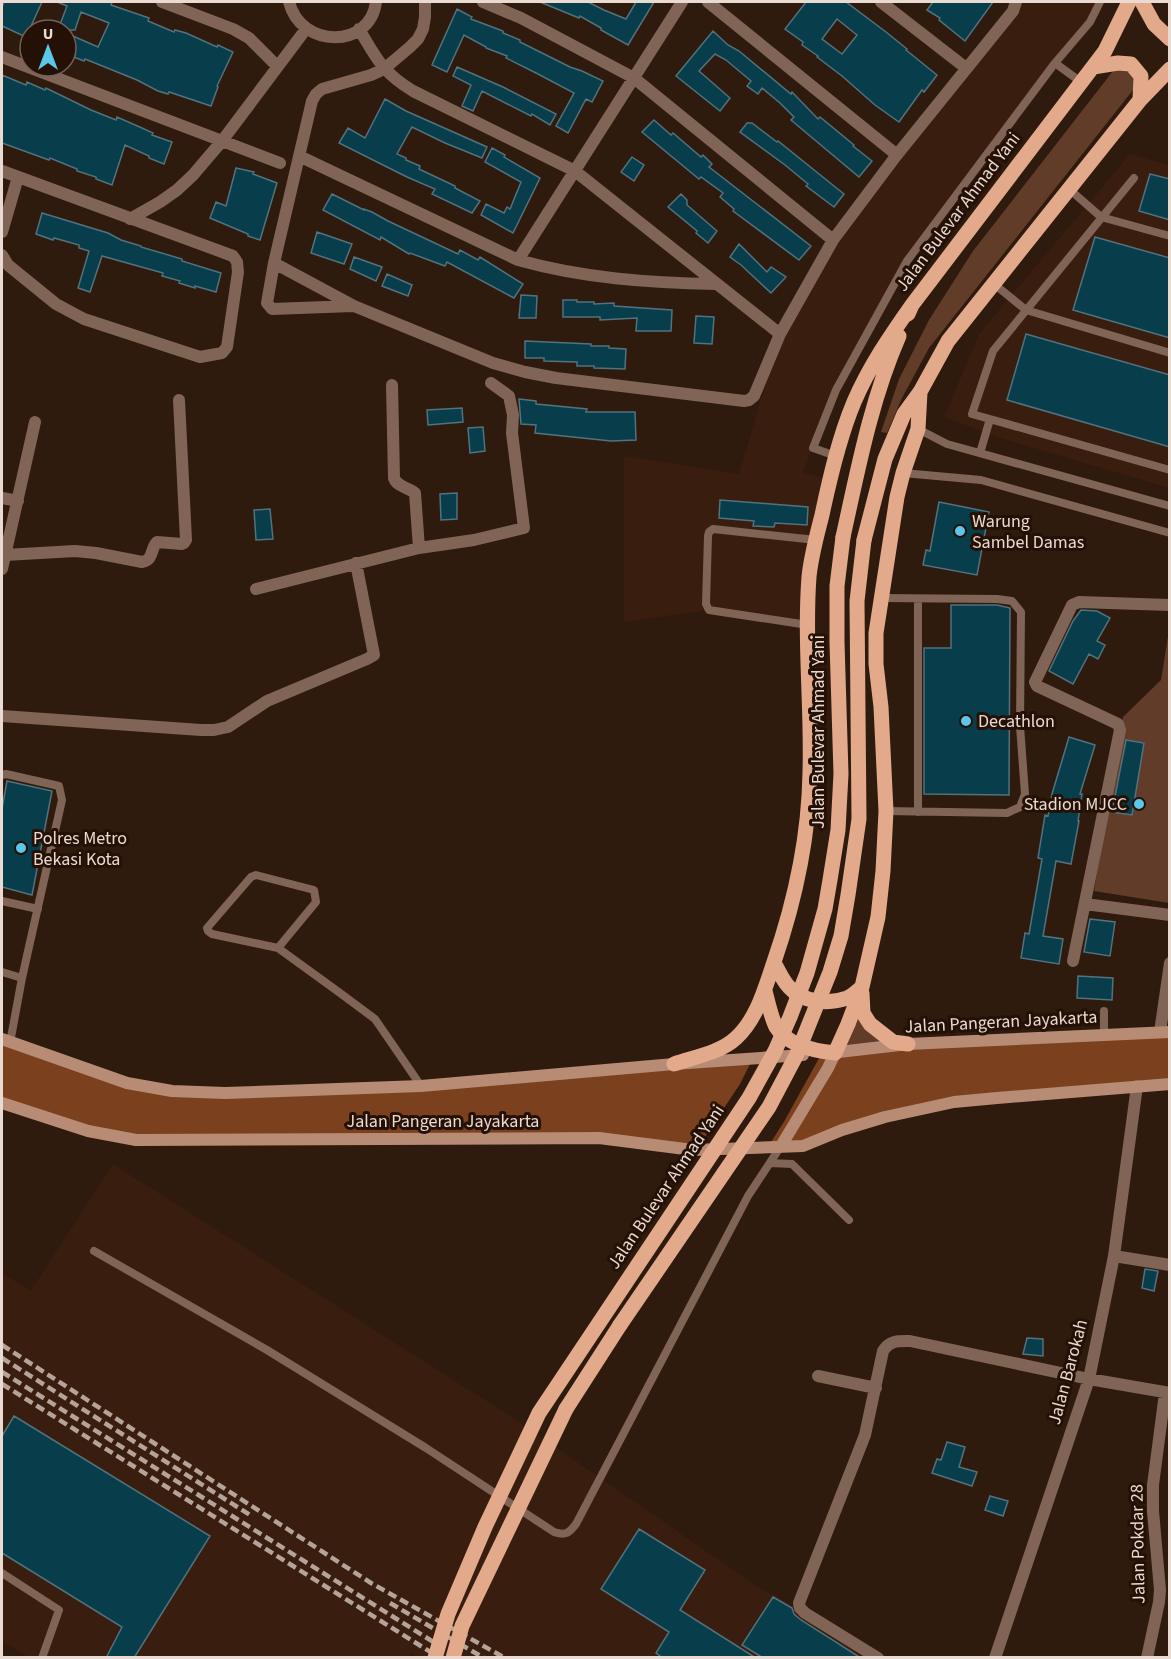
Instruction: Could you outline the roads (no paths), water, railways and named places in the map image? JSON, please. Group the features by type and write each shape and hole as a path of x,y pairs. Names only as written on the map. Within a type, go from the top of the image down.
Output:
{"main road":[{"name":"Jalan Bulevar Ahmad Yani","path":"435,1658 448,1614 539,1413 749,1098 775,1051 807,973 825,909 838,830 841,774 837,586 843,537 885,367 912,305 1105,51 1129,2"},
{"path":"1142,2 1154,24 1170,39"},
{"path":"1093,67 1118,63 1131,64 1141,76 1140,100"},
{"path":"453,1658 462,1626 566,1409 620,1325 769,1107 797,1054 821,999 841,936 859,819 857,601 864,540 885,459 904,414 920,392 948,342 1140,100 1170,69"},
{"path":"674,1064 719,1049 735,1040 747,1027 765,991 791,909 808,808 810,772 808,625 810,576 816,540 836,456 854,402 879,352 912,305"},
{"path":"765,991 777,1027 787,1038 810,1049 835,1053 862,987 878,917 886,811 876,633 897,497 918,429 920,392"},
{"path":"774,963 788,986 799,996 814,1001 848,998 862,987"},
{"path":"862,987 863,1013 870,1024 893,1042 908,1044"}],"street":[{"path":"162,2 233,29 249,38 277,66"},
{"path":"289,2 296,18 306,29 333,38 359,29 369,19 376,2"},
{"path":"354,306 272,309 267,303 298,156 312,101 316,94 322,89 384,69 418,39 423,29 425,2"},
{"path":"483,2 521,18 634,78 833,240"},
{"path":"518,260 682,2"},
{"path":"708,2 897,155"},
{"path":"881,2 966,68"},
{"path":"274,263 354,306 493,363 556,378 744,401 754,396 780,334 833,240 897,155 1013,11 1016,2"},
{"path":"130,219 160,202 193,175 222,141 306,29"},
{"path":"359,29 384,69 395,80 574,171 780,334"},
{"path":"2,57 280,163"},
{"path":"298,156 518,260 550,269 618,279 716,284"},
{"path":"2,171 232,256 237,262 238,272 227,347 222,353 200,357 84,319 56,304 8,265 2,255"},
{"path":"2,232 18,177"},
{"path":"256,589 419,548 474,540 524,528 512,433 513,416 508,396 491,383"},
{"path":"392,385 394,478 395,482 415,493 419,548"},
{"path":"4,555 75,551 147,562 157,542 184,543 186,540 179,400"},
{"path":"2,569 35,422"},
{"path":"2,498 18,501"},
{"path":"2,716 201,730 228,727 267,701 374,655 356,563"},
{"path":"1073,961 1120,730 1118,724 1037,686 1035,682 1072,605 1079,602 1170,605"},
{"path":"1085,904 1170,915"},
{"path":"1165,1032 1170,963"},
{"name":"Jalan Pangeran Jayakarta","path":"6,1041 127,1083 172,1092 225,1093 421,1086 674,1064 835,1053 908,1044 1165,1032"},
{"path":"781,1146 835,1053"},
{"name":"Jalan Pangeran Jayakarta","path":"2,1103 88,1131 136,1140 599,1138 693,1150 803,1146 842,1130 885,1117 954,1102 1170,1084"},
{"name":"Jalan Barokah","path":"998,1657 1089,1378 1114,1256 1137,1086"},
{"path":"1114,1256 1170,1265"},
{"path":"878,1658 805,1612 800,1608 799,1603 865,1435 883,1351 887,1345 894,1341 910,1341 1168,1393"},
{"path":"818,1376 876,1388"},
{"name":"Jalan Pokdar 28","path":"1147,1658 1160,1590 1153,1485 1168,1393"}],"lane":[{"path":"836,456 813,448 836,390 907,261 1055,63 1090,22 1100,2"},
{"path":"1055,63 1081,82"},
{"path":"1134,178 993,351 972,414 1170,470"},
{"path":"1069,189 1101,217 1170,236"},
{"path":"994,284 1026,310 1170,353"},
{"path":"980,453 990,419"},
{"path":"918,429 947,444 1170,506"},
{"path":"903,472 981,480 1170,533"},
{"path":"808,625 709,610 706,604 708,536 713,529 816,540"},
{"path":"882,598 997,599 1012,602 1021,612 1020,726 1025,795 1020,807 1007,813 886,811"},
{"path":"918,599 918,812"},
{"path":"2,775 59,786 62,800 6,1041"},
{"path":"278,948 316,902 316,896 314,890 256,875 251,877 207,928 208,931 212,934 278,948 375,1019 421,1086"},
{"path":"2,901 38,909"},
{"path":"2,972 22,978"},
{"path":"1104,1011 1104,1035"},
{"path":"94,1251 267,1350 426,1448 554,1532 564,1535 569,1533 576,1524 748,1196 781,1146"},
{"path":"770,1163 792,1164 849,1220"},
{"path":"2,1573 59,1610 42,1658"}],"railway":[{"path":"2,1345 371,1583 505,1658"},
{"path":"2,1358 250,1515"},
{"path":"2,1372 459,1658"},
{"path":"2,1384 440,1658"},
{"path":"390,1603 484,1658"}],"place":[{"name":"Warung Sambel Damas","path":"960,531"},
{"name":"Decathlon","path":"966,721"},
{"name":"Stadion MJCC","path":"1139,804"},
{"name":"Polres Metro Bekasi Kota","path":"21,848"}]}
